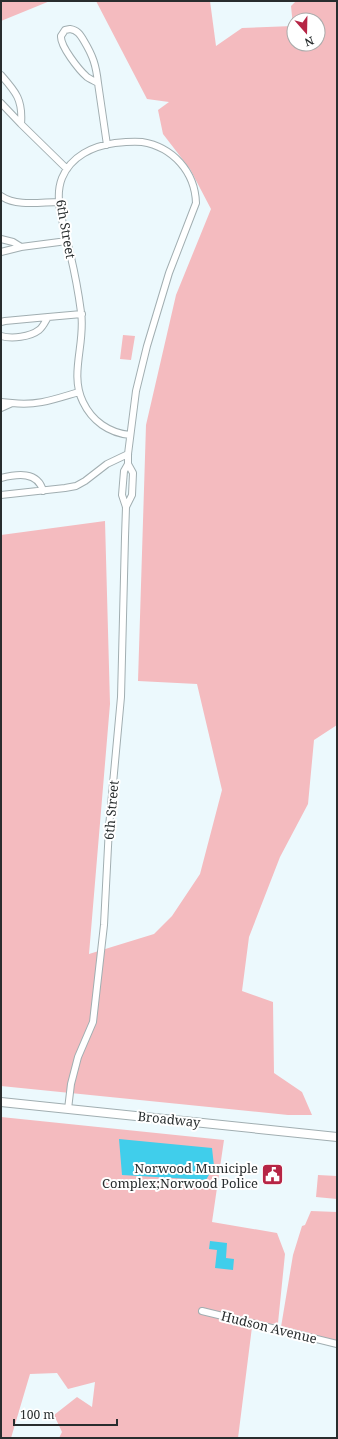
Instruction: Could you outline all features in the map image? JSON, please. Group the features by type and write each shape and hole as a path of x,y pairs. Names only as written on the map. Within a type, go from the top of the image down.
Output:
{"street":[{"path":"98,83 82,73 62,44 61,36 65,30 74,29 78,32 92,53 96,66 107,144"},
{"path":"1,74 19,98 21,106 21,124"},
{"path":"1,103 67,169"},
{"name":"6th Street","path":"126,507 132,495 133,473 128,464 128,454 136,390 164,288 194,209 196,198 189,175 184,166 170,153 143,142 107,144 85,152 67,169 62,179 59,202 61,219 82,314 82,333 77,372 79,392 89,412 103,426 121,435 130,436"},
{"path":"1,196 17,203 59,202"},
{"path":"1,239 13,242 21,247"},
{"path":"1,252 21,247 67,241"},
{"path":"1,322 82,314"},
{"path":"1,336 14,337 32,334 44,325 48,317"},
{"path":"1,402 32,404 79,392"},
{"path":"1,408 12,403"},
{"path":"1,495 76,486 107,464 128,454"},
{"name":"6th Street","path":"68,1109 71,1084 78,1057 93,1022 104,925 109,827 121,697 126,507 122,495 124,471 128,464"},
{"path":"1,478 30,476 39,481 43,491"},
{"name":"Broadway","path":"1,1102 337,1137"},
{"name":"Hudson Avenue","path":"202,1311 337,1344"}],"shaded area":[{"path":"1,1 50,1 1,21"},
{"path":"96,1 210,1 216,46 242,28 286,26 286,52 326,52 326,12 292,12 291,6 296,1 337,1 337,725 314,740 308,804 280,857 249,937 242,991 273,1002 274,1073 302,1092 312,1115 288,1115 1,1086 1,535 105,521 110,704 89,954 154,934 172,916 200,874 222,790 197,684 138,681 146,425 176,295 211,209 190,169 163,134 158,110 169,102 147,99"},
{"path":"123,335 135,336 131,360 120,359"},
{"path":"1,1117 224,1140 212,1222 277,1233 285,1254 278,1323 252,1327 238,1438 59,1438 62,1432 54,1415 77,1397 92,1407 95,1382 68,1389 57,1373 30,1374 11,1438 1,1438"},
{"path":"318,1175 337,1176 337,1199 316,1197"},
{"path":"311,1211 337,1212 337,1341 281,1327 293,1255 302,1226 305,1225"}],"water":[{"path":"119,1139 212,1148 214,1166 206,1180 122,1175"},
{"path":"210,1241 227,1243 226,1258 234,1259 233,1270 215,1268 217,1250 209,1249"}],"place":[{"name":"Norwood Municiple Complex;Norwood Police","path":"273,1175"}]}
